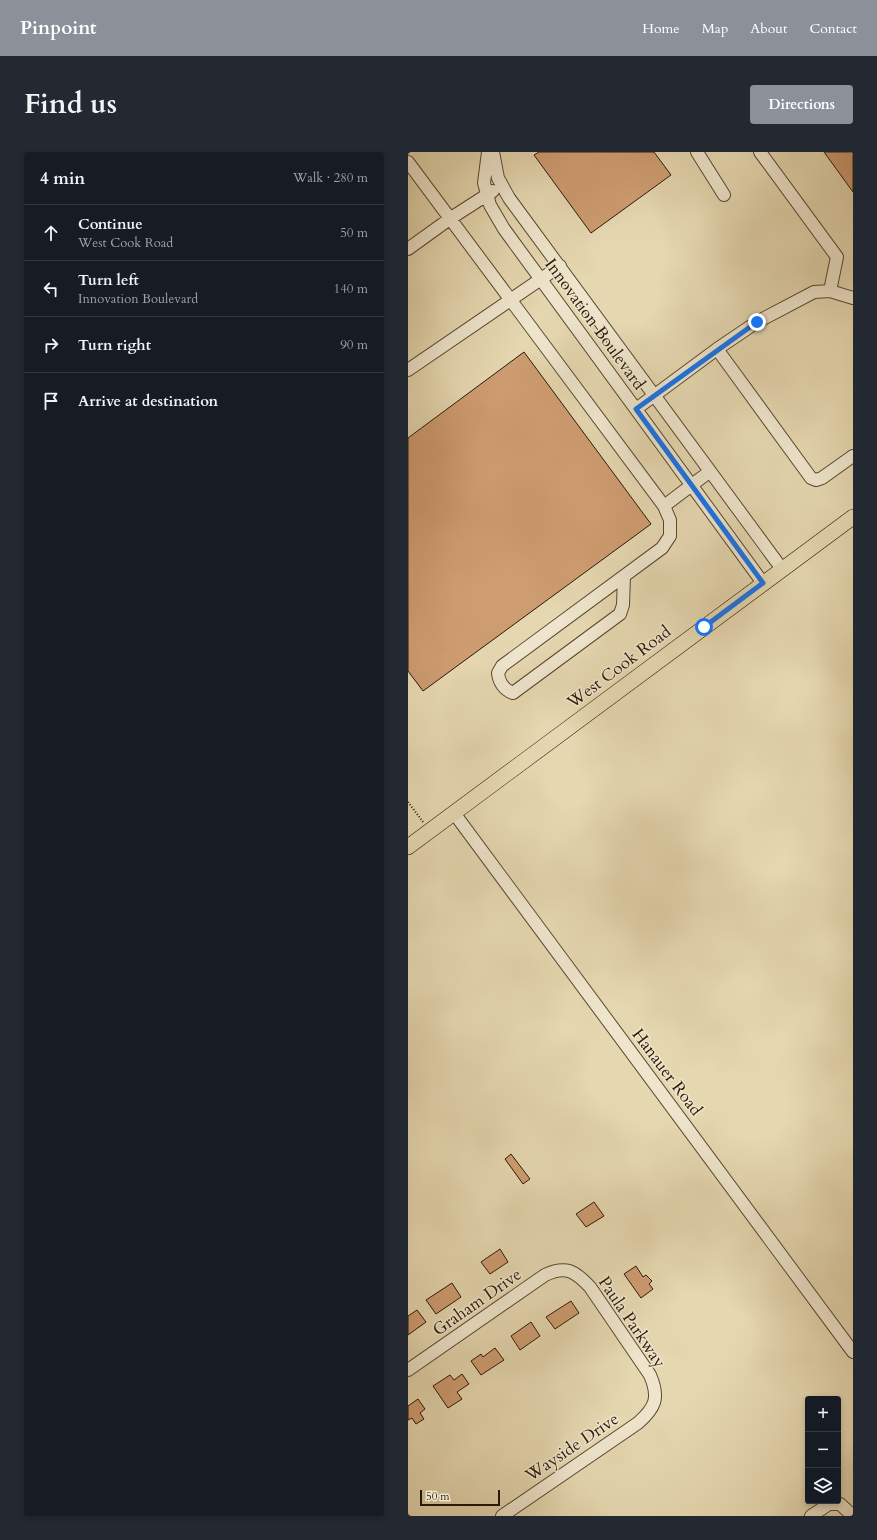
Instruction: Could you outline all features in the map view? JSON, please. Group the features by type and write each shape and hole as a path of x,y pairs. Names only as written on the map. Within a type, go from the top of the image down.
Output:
{"main road":[{"name":"West Cook Road","path":"408,847 853,517"}],"street":[{"name":"Innovation Boulevard","path":"488,152 484,183 490,205 504,229 636,409 690,486 763,583"},
{"name":"Innovation Boulevard","path":"493,152 498,178 502,186 653,396 782,569"},
{"path":"697,152 724,195"},
{"path":"760,152 837,256 830,291"},
{"path":"408,162 664,506 670,520 670,536 662,548 624,576 502,666 498,673 499,680 507,691 513,693 620,614 623,606 624,576"},
{"path":"408,249 451,218 502,186"},
{"path":"408,370 560,266"},
{"path":"636,409 717,349 757,322 814,292 830,291 853,298"},
{"path":"717,349 811,478 816,480 822,478 853,456"},
{"path":"664,506 709,472"},
{"name":"Hanauer Road","path":"454,814 853,1352"},
{"name":"Graham Drive","path":"408,1370 545,1275 557,1270 569,1270"},
{"name":"Paula Parkway","path":"569,1270 580,1277 590,1287 650,1375 654,1384 656,1400"},
{"name":"Wayside Drive","path":"502,1516 638,1423 648,1414 656,1400"},
{"path":"810,1516 829,1504 840,1504 853,1516"}],"path":[{"path":"408,802 430,832"}],"building":[{"path":"539,152 654,152 671,175 591,233 534,155"},
{"path":"824,152 853,152 853,192"},
{"path":"524,352 651,524 423,691 408,671 408,438"},
{"path":"511,1154 530,1179 523,1184 505,1159"},
{"path":"594,1202 604,1216 586,1227 576,1214"},
{"path":"500,1249 508,1262 490,1274 481,1262"},
{"path":"636,1266 643,1277 646,1275 652,1281 649,1284 653,1289 641,1298 624,1274"},
{"path":"452,1283 461,1297 436,1314 426,1300"},
{"path":"571,1301 579,1313 555,1329 546,1317"},
{"path":"417,1310 426,1322 408,1335 408,1316"},
{"path":"531,1322 540,1336 520,1350 511,1336"},
{"path":"495,1348 504,1360 481,1375 471,1361 481,1354 483,1357"},
{"path":"462,1374 469,1384 457,1392 462,1399 448,1408 433,1386 450,1375 454,1380"},
{"path":"418,1399 425,1409 420,1413 424,1419 416,1424 412,1418 408,1420 408,1406"}],"route":[{"path":"704,627 763,583 690,486 636,409 717,349 757,322"}]}
